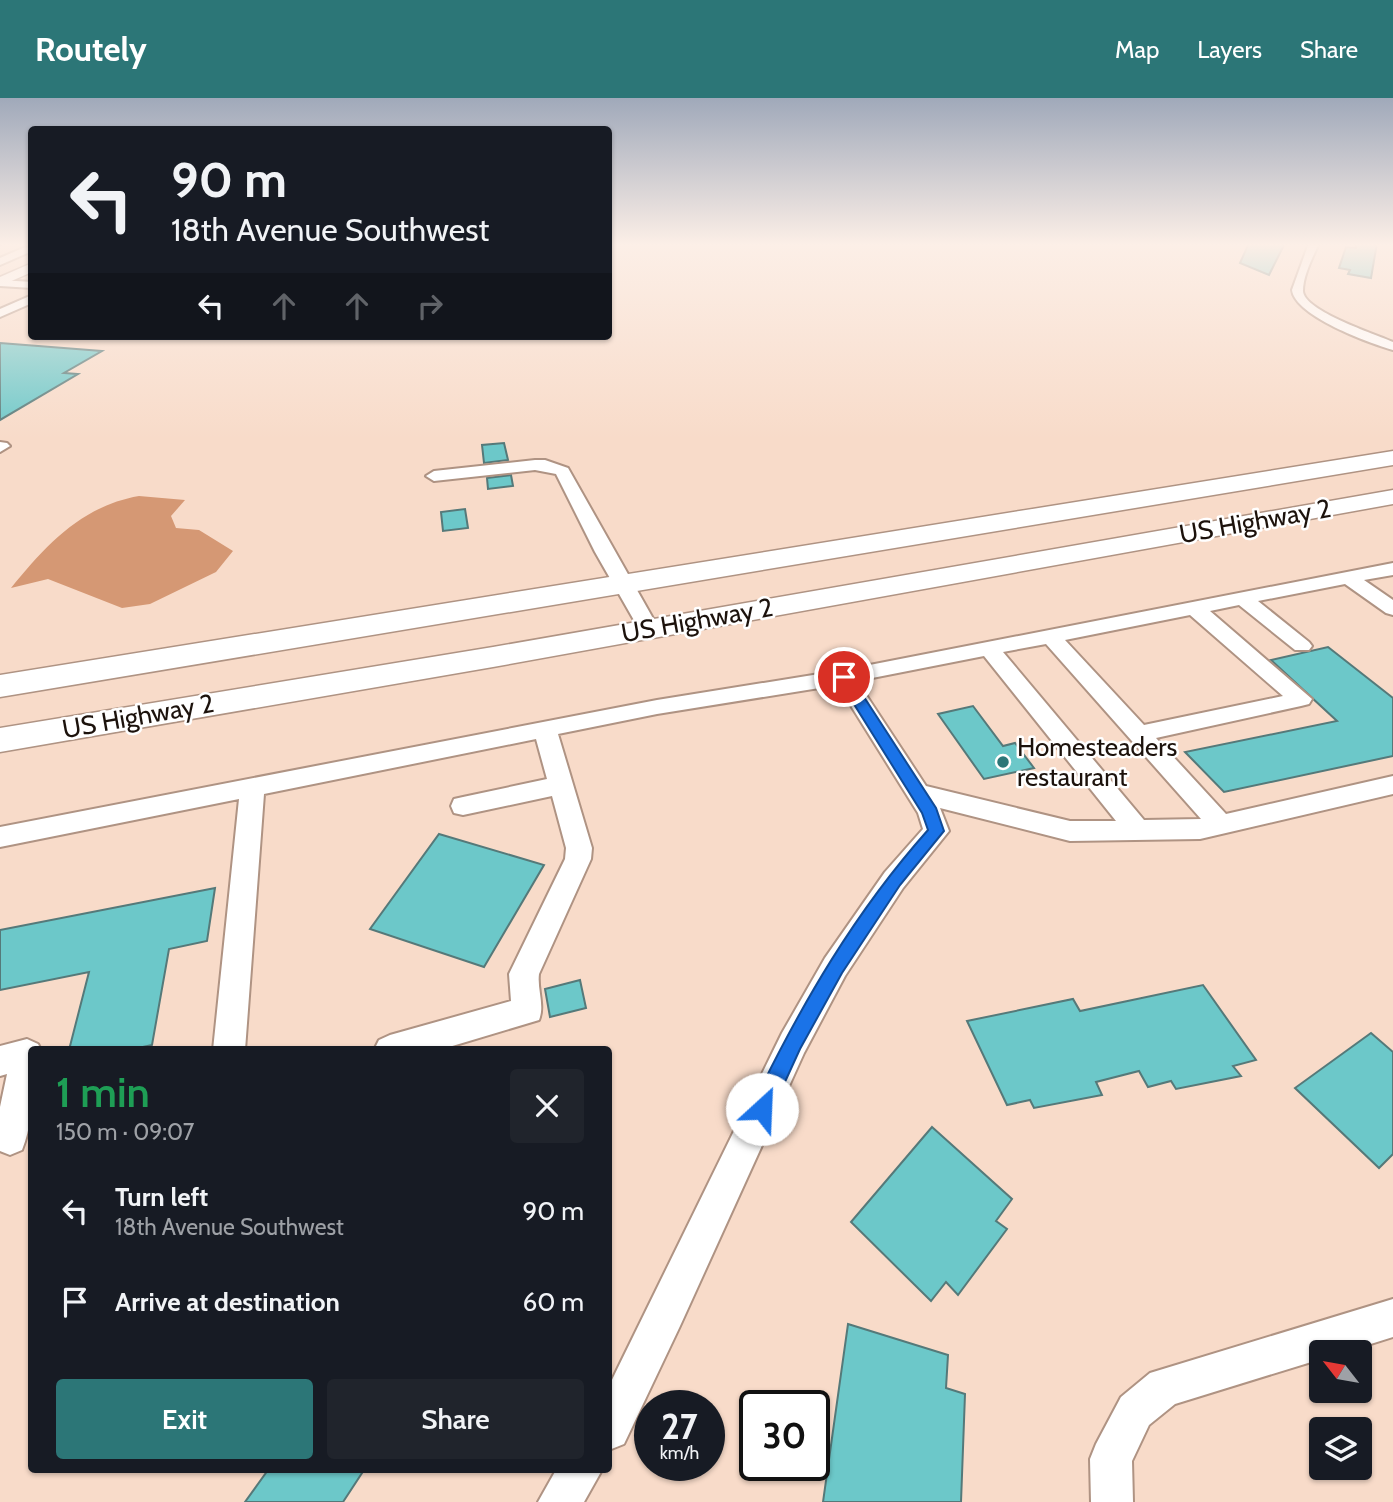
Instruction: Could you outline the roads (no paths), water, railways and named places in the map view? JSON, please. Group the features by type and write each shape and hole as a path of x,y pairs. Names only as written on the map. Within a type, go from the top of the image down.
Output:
{"highway":[{"name":"US Highway 2","path":"0,686 1393,458"},
{"name":"US Highway 2","path":"0,740 1393,499"}],"street":[{"path":"1312,309 1393,346"},
{"path":"434,476 535,465 545,465 562,471 649,629"},
{"path":"0,837 657,708 844,677 1393,569"},
{"path":"1348,578 1393,609"},
{"path":"1243,599 1302,646"},
{"path":"1139,734 1301,699 1193,607"},
{"path":"1049,636 1220,824"},
{"path":"988,647 1138,830"},
{"path":"612,1423 667,1313 793,1042 835,967 894,880 936,831 930,812 844,677"},
{"path":"404,1046 528,1010 523,986 524,974 578,859 579,848 545,730"},
{"path":"463,806 561,785"},
{"path":"918,793 1070,831 1200,829 1393,785"},
{"path":"229,1046 252,788"},
{"path":"0,1061 27,1054 14,1136"},
{"path":"1112,1502 1111,1458 1135,1411 1164,1387 1393,1318"},
{"path":"559,1502 579,1473"}],"place":[{"name":"Homesteaders restaurant","path":"1003,762"}]}
